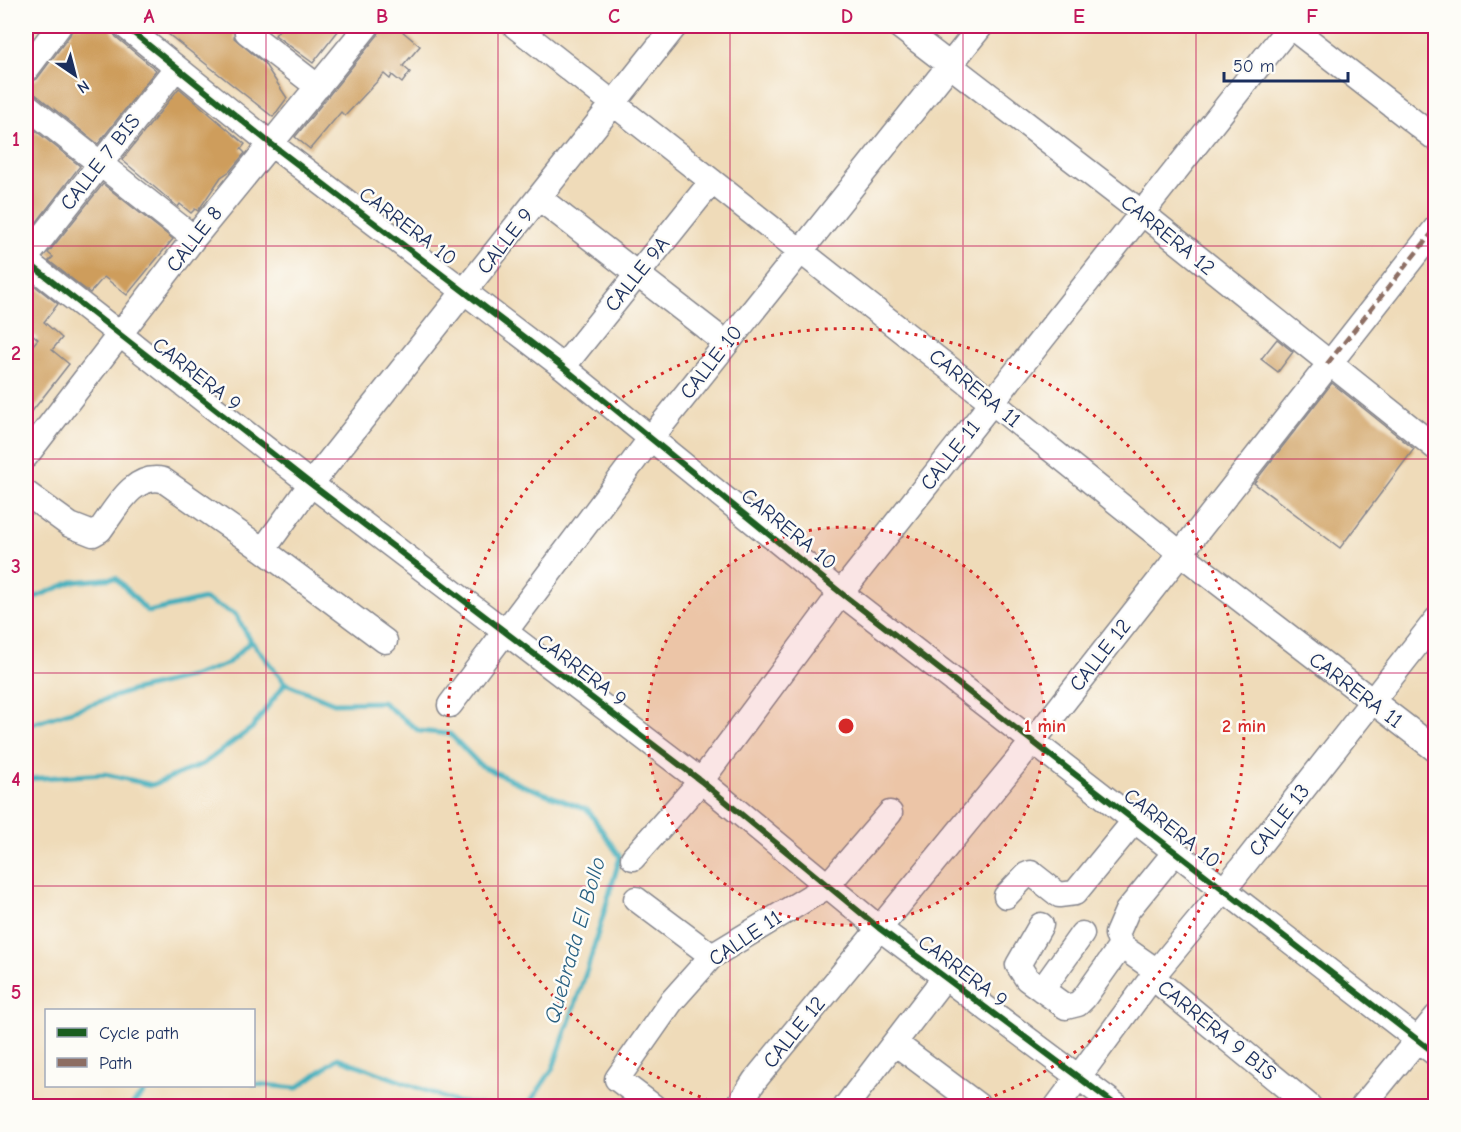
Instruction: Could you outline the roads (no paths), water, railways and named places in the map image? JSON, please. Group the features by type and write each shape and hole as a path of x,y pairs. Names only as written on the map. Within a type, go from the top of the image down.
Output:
{"street":[{"path":"26,70 58,26"},
{"name":"CARRERA 10","path":"125,26 272,144 563,367 842,593 1426,1048"},
{"name":"CALLE 8","path":"26,456 194,238 367,26"},
{"name":"CARRERA 11","path":"515,26 800,249 1180,553 1436,750"},
{"name":"CALLE 9","path":"263,550 311,484 675,26"},
{"name":"CARRERA 12","path":"899,26 1142,213 1327,364 1436,448"},
{"name":"CALLE 10","path":"450,705 651,438 800,249 981,26"},
{"path":"1290,26 1436,139"},
{"name":"CALLE 11","path":"633,858 701,781 842,593 1290,26"},
{"path":"247,32 318,87"},
{"name":"CALLE 7 BIS","path":"26,259 99,162 176,68"},
{"path":"26,105 194,238"},
{"name":"CALLE 9A","path":"563,367 712,181"},
{"path":"539,198 726,343"},
{"name":"CALLE 12","path":"738,1107 755,1080 1034,741 1327,364 1436,228"},
{"name":"CARRERA 9","path":"26,259 311,484 701,781 826,887 1117,1107"},
{"path":"26,493 70,525 93,534 100,530 135,486 152,477 163,480 263,550 385,641"},
{"name":"CALLE 13","path":"1057,1107 1154,974 1224,890 1436,620"},
{"name":"CALLE 11","path":"653,1107 616,1079 671,1002 712,956 826,887 890,813"},
{"path":"1006,896 1031,873 1059,895 1075,893 1135,820"},
{"path":"1041,925 1018,965 1020,973 1066,1007 1078,1004 1121,945 1117,934 1127,910 1175,852"},
{"path":"636,899 712,956"},
{"path":"1042,990 1082,934"},
{"name":"CARRERA 9 BIS","path":"1121,945 1309,1107"},
{"path":"846,1107 944,978"},
{"path":"1363,1107 1426,1048 1436,1017"},
{"path":"895,1043 979,1107"}],"waterway":[{"path":"26,601 72,582 116,578 148,612 204,599 235,614 251,641"},
{"path":"29,725 131,691 190,677 227,664 251,641 285,683"},
{"name":"Quebrada El Bollo","path":"26,779 105,774 152,785 203,764 252,728 285,683 334,703 382,702 419,731 450,734 480,765 522,785 588,810 620,857 588,967 553,1068 528,1106"},
{"path":"255,1084 297,1088 338,1058 456,1102 487,1106"},
{"path":"131,1106 149,1087"}]}
